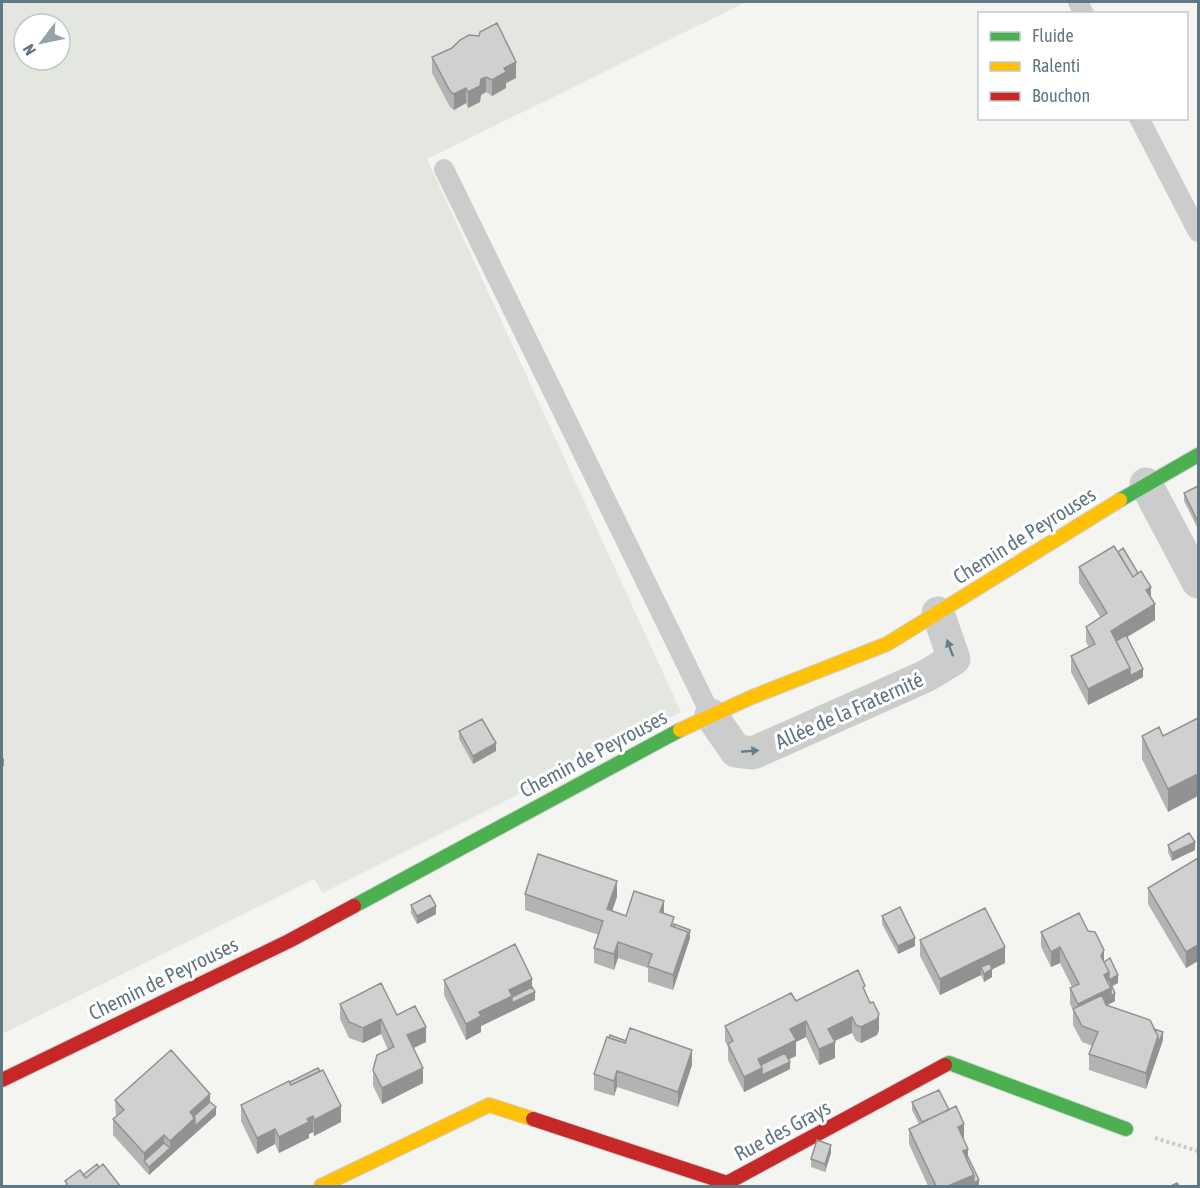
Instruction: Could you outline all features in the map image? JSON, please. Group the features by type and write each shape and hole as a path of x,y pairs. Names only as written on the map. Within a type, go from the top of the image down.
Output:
{"street":[{"name":"Chemin de Peyrouses","path":"2,1080 289,941 711,715 886,644 1146,484 1198,455"},
{"path":"1146,484 1198,582"},
{"name":"Allée de la Fraternité","path":"711,715 736,751 753,753 926,676 954,659 938,613"},
{"name":"Rue des Grays","path":"321,1186 489,1105 727,1183 949,1063 1126,1129"}],"lane":[{"path":"1140,120 1198,232"},
{"path":"444,169 711,715"}],"path":[{"path":"1126,1129 1198,1151"}],"shaded area":[{"path":"2,2 746,2 427,159 681,712 323,893 314,879 2,1034"}],"building":[{"path":"497,23 516,62 504,68 506,72 492,80 486,77 481,79 480,86 468,92 466,88 454,94 450,91 432,57 452,48 469,35 479,36 480,32"},
{"path":"1198,486 1198,522 1184,493"},
{"path":"1114,546 1133,577 1141,571 1151,587 1146,590 1155,604 1111,631 1130,668 1088,689 1071,656 1095,644 1086,627 1107,613 1079,567"},
{"path":"1123,548 1138,573 1133,577 1118,552"},
{"path":"1126,635 1143,669 1130,676 1130,668 1116,641"},
{"path":"1198,718 1198,774 1168,789 1142,736 1159,727 1163,736"},
{"path":"482,719 496,743 473,756 459,731"},
{"path":"1189,833 1195,842 1172,853 1168,845"},
{"path":"538,854 617,881 607,909 626,916 634,891 664,901 660,912 674,917 671,926 688,932 673,975 648,966 652,954 618,942 614,954 594,948 603,921 525,894"},
{"path":"1198,858 1198,945 1186,952 1148,888"},
{"path":"430,895 436,906 417,916 411,905"},
{"path":"900,907 915,938 898,946 882,916"},
{"path":"985,908 1005,947 940,979 920,940"},
{"path":"1079,913 1088,931 1095,932 1104,950 1101,956 1109,972 1104,975 1111,988 1078,1004 1070,988 1079,984 1060,947 1051,952 1041,932"},
{"path":"674,924 690,930 688,939 688,932 674,927"},
{"path":"515,944 532,979 509,990 512,996 479,1012 481,1016 466,1024 444,980"},
{"path":"1110,958 1118,975 1109,980 1109,972 1104,962"},
{"path":"990,963 992,969 984,974 981,967"},
{"path":"858,970 870,1003 873,1002 879,1014 877,1019 861,1027 856,1025 852,1017 828,1029 835,1042 819,1049 806,1021 790,1029 796,1040 758,1059 762,1068 744,1077 728,1044 733,1041 725,1026 791,993 796,1001"},
{"path":"1109,980 1115,993 1111,996 1111,988 1107,981"},
{"path":"381,983 397,1015 415,1006 426,1027 407,1035 423,1068 382,1088 373,1070 377,1055 394,1047 381,1019 363,1028 349,1022 340,1004"},
{"path":"532,987 535,992 512,1003 512,997"},
{"path":"1102,995 1106,1005 1150,1020 1158,1036 1146,1073 1089,1054 1098,1032 1082,1026 1073,1009"},
{"path":"630,1028 692,1050 678,1092 617,1071 614,1081 594,1074 607,1037 625,1043"},
{"path":"1154,1029 1163,1032 1158,1044 1158,1036"},
{"path":"610,1035 626,1041 625,1043 609,1038"},
{"path":"171,1050 210,1094 190,1112 195,1118 170,1141 164,1135 144,1153 113,1119 124,1110 115,1100"},
{"path":"785,1053 790,1062 762,1075 761,1065"},
{"path":"318,1068 320,1071 291,1085 290,1082"},
{"path":"323,1070 341,1106 314,1120 313,1116 307,1119 309,1122 279,1137 275,1129 257,1138 241,1105 289,1081 291,1085"},
{"path":"939,1090 949,1110 922,1122 912,1102"},
{"path":"210,1102 216,1107 195,1126 193,1117"},
{"path":"956,1106 964,1124 958,1127 968,1149 963,1151 974,1175 948,1186 936,1186 909,1129"},
{"path":"817,1140 831,1145 825,1164 811,1159"},
{"path":"164,1143 170,1148 149,1167 144,1161"},
{"path":"968,1157 979,1180 974,1183 974,1175 966,1158"},
{"path":"97,1164 99,1167 86,1178 83,1175"},
{"path":"103,1164 120,1186 65,1186 67,1184 65,1181 80,1170 86,1178"}],"traffic: fast":[{"path":"1120,500 1198,455"},
{"path":"354,906 680,730"},
{"path":"945,1065 949,1063 1126,1129"}],"traffic: slow":[{"path":"680,730 752,697 887,644 1120,500"},
{"path":"321,1186 489,1105 533,1119"}],"traffic: jam":[{"path":"2,1080 289,941 354,906"},
{"path":"533,1119 727,1183 945,1065"}]}
